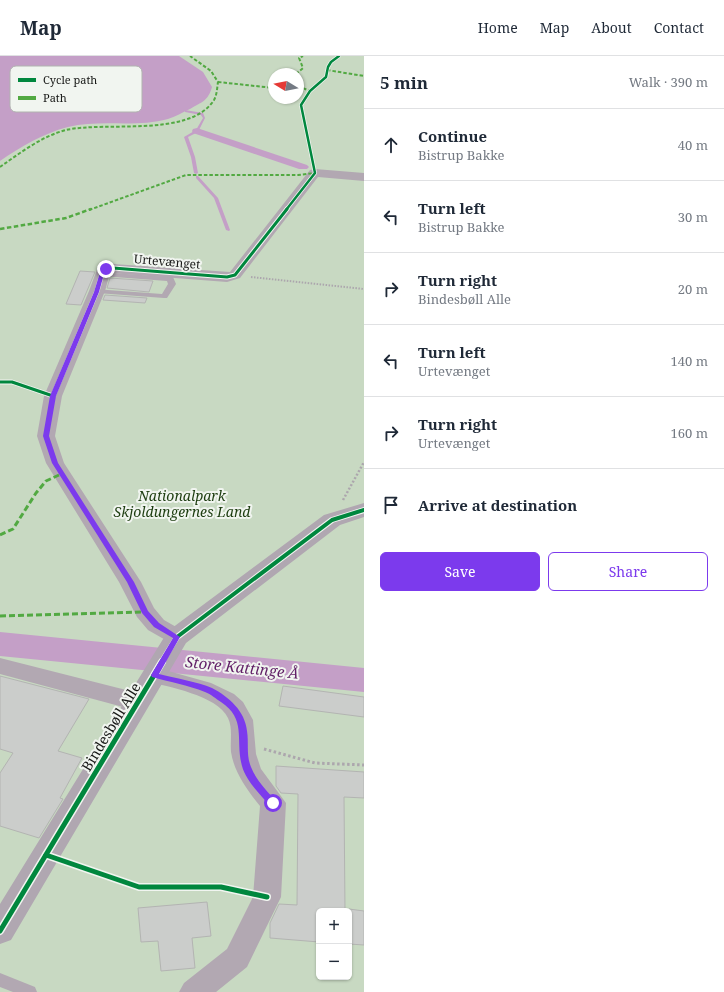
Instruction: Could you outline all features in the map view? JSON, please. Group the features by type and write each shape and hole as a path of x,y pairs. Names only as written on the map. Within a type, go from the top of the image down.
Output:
{"street":[{"path":"235,275 315,173 364,177"},
{"name":"Urtevænget","path":"99,283 103,270 113,268 227,277 235,275"},
{"path":"99,283 53,396 46,436 55,463 130,582 145,612 156,625 177,637"},
{"name":"Bindesbøll Alle","path":"0,931 177,637 332,520 364,510"},
{"name":"Bindesbøll Alle","path":"0,666 138,702"},
{"path":"154,675 209,690 230,704 240,717 244,732 243,745 246,767 257,785 273,803 267,897 237,958 194,992"}],"lane":[{"path":"170,279 172,284 164,296 99,283 170,279"},
{"path":"0,980 30,992"}],"path":[{"path":"235,275 364,289"},
{"path":"332,520 364,462"},
{"path":"244,732 257,748 315,763 364,765"}],"green space":[{"name":"Nationalpark Skjoldungernes Land","path":"0,56 364,56 364,992 0,992"}],"shaded area":[{"path":"0,56 179,56 203,72 212,87 209,95 204,101 171,118 156,122 93,124 68,127 32,141 0,161"}],"building":[{"path":"80,271 95,272 81,305 66,304"},
{"path":"110,278 153,281 149,292 107,288"},
{"path":"105,295 147,298 145,303 103,300"},
{"path":"0,676 89,699 58,751 82,758 60,798 63,799 39,838 0,826 0,773 13,753 0,749"},
{"path":"283,686 364,697 364,717 279,706"},
{"path":"276,766 364,772 364,798 344,797 345,908 316,908 316,942 270,938 270,923 279,904 297,905 298,794 281,793 276,786"},
{"path":"207,902 211,936 192,938 195,968 161,971 158,941 141,942 138,908"},
{"path":"352,909 364,911 364,945 352,944"}],"waterway":[{"path":"186,111 202,114 204,118 197,131 186,137 193,157 196,173"},
{"path":"197,131 303,167"},
{"path":"197,177 216,198 228,230"},
{"name":"Store Kattinge Å","path":"0,644 364,680"}],"marked path":[{"path":"0,167 23,151 50,136 67,130 147,126 169,123 188,119 204,111 215,98 218,82 211,71 190,56"},
{"path":"303,56 299,58 303,68"},
{"path":"327,70 364,76"},
{"path":"218,82 268,87"},
{"path":"304,88 310,91"},
{"path":"0,229 66,218 186,175 298,175 315,173"},
{"path":"0,535 13,529 36,493 46,481 59,475"},
{"path":"0,616 145,612"}],"cycle path":[{"path":"0,382 12,382 53,396 97,291 103,270 113,268 227,277 235,275 315,173 301,105 310,91 326,77 328,67 331,62 339,56"},
{"path":"0,931 177,637 332,520 364,510"},
{"path":"46,855 139,887 221,887 267,897"}],"route":[{"path":"106,269 103,270 101,274 97,292 53,396 46,436 55,463 130,582 145,612 156,625 177,637 154,675 209,690 230,704 240,717 244,732 243,745 246,767 257,785 273,803"}]}
